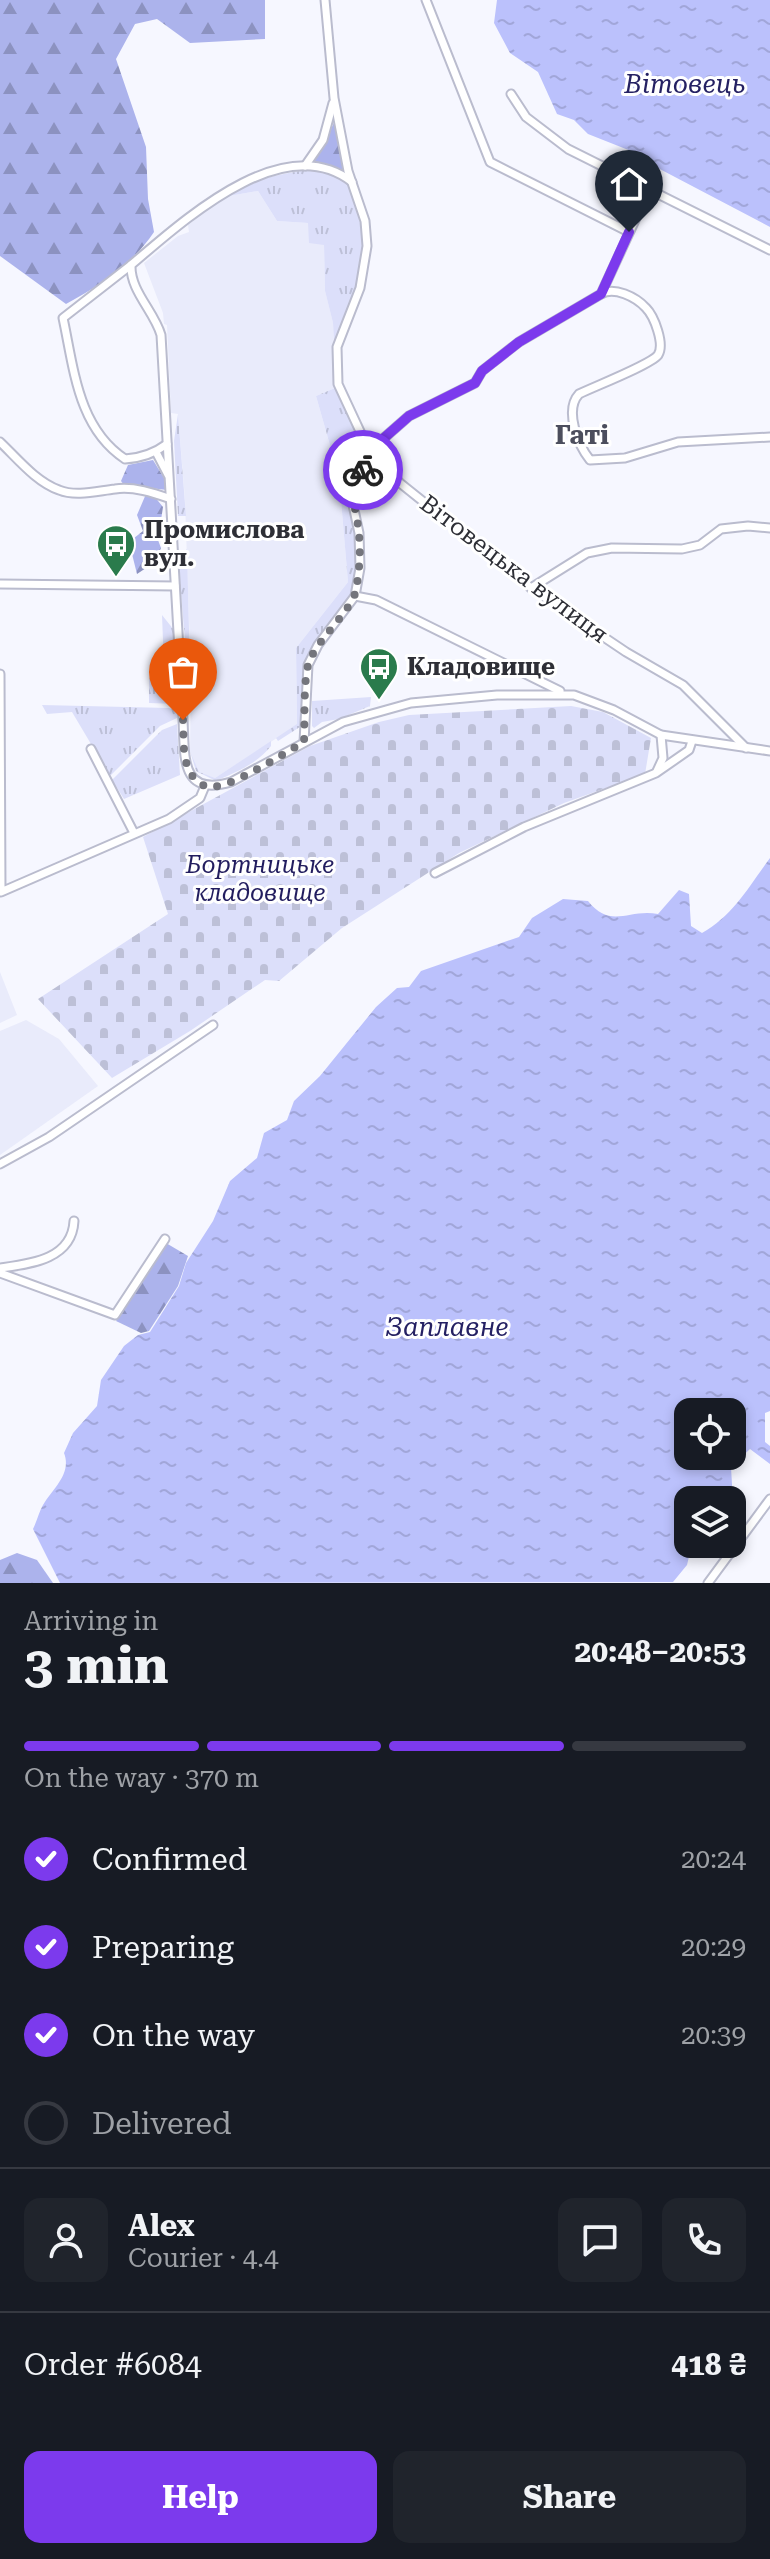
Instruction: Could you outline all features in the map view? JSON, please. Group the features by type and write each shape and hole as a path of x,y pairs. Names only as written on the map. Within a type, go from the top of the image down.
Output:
{"street":[{"name":"Вітовецька вулиця","path":"325,0 334,98 352,182 365,221 367,246 360,288 337,347 338,384 371,455 400,483 531,588 626,652 683,685 746,748"},
{"path":"426,0 490,162 629,232"},
{"path":"511,94 526,117 568,149 770,250"},
{"path":"305,166 323,140 334,98"},
{"path":"167,444 156,452 125,459 112,448 89,419 81,402 63,318 219,194 259,175 305,166 333,170 352,182"},
{"path":"601,294 649,190"},
{"path":"131,265 131,278 161,335 186,763 190,774 205,786 231,782 343,722 411,703 497,695 566,694"},
{"path":"304,742 308,665 318,645 355,596 360,568 354,486 376,445 409,416 475,383 482,371 519,342 606,291 619,292 645,306 660,342 660,348 652,360 574,399 572,417 590,460 625,458 678,442 770,437"},
{"path":"0,442 36,476 61,491 75,493 127,489 171,499"},
{"path":"156,452 169,476"},
{"path":"531,588 587,553 612,548 682,549 700,545 721,529 748,526 770,528"},
{"path":"0,584 175,586"},
{"path":"355,596 376,600 566,694 614,710 661,735 770,751"},
{"path":"0,674 1,892 189,808 200,798 205,786"},
{"path":"656,773 663,758 661,735"},
{"path":"435,873 462,856 524,827 656,773 689,750 692,741"},
{"path":"91,749 134,833"},
{"path":"0,1164 49,1137 213,1025"},
{"path":"0,1271 43,1262 70,1237 74,1221"},
{"path":"0,1271 115,1315 165,1239"},
{"path":"708,1583 770,1499"}],"shaded area":[{"path":"258,191 277,221 308,223 324,245 325,291 333,323 335,388 316,396 339,477 348,582 296,648 297,725 215,778 199,773 190,751 191,680 185,500 178,414 171,413 167,325 164,324 163,313 144,263 178,236 189,232 188,225 223,197"},
{"path":"0,972 17,1015 0,1023"},
{"path":"26,1020 59,1039 98,1086 0,1155 0,1031"}],"green space":[{"path":"0,0 265,0 265,39 190,43 157,19 135,24 116,59 146,147 148,199 154,232 115,273 66,304 0,256"},
{"path":"334,123 345,171 312,164"},
{"path":"310,169 333,174 348,182 361,221 363,239 359,276 334,346 333,323 325,291 324,245 309,243 308,223 277,221 258,191 223,197 254,182"},
{"path":"335,388 367,454 350,494 357,534 355,583 348,601 306,664 303,725 278,741 276,738 297,724 296,648 348,582 339,477 316,396"},
{"path":"178,414 186,516 178,516 174,441"},
{"path":"153,460 166,481 167,490 124,485 121,481 128,465"},
{"path":"146,494 154,496 163,507 158,540 161,548 155,562 137,574 129,542 143,531 137,515"},
{"path":"187,549 191,709 178,560"},
{"path":"162,615 174,630 179,698 176,704 149,703 149,678 164,667"},
{"path":"371,697 370,706 339,719 322,722 314,728 312,726 312,701"},
{"path":"42,705 169,708 177,710 177,718 160,726 110,776 72,712 47,714"},
{"name":"Бортницьке кладовище","path":"571,706 603,712 651,738 645,774 564,803 459,853 342,928 279,981 265,980 190,1031 112,1078 38,999 168,914 143,837 310,746 379,722 409,715"},
{"path":"177,724 180,775 124,799 112,780 162,730"},
{"path":"271,741 271,746 253,763 216,781 196,771 190,751 199,772 215,778"},
{"path":"166,1243 188,1256 178,1286 149,1331 141,1333 116,1321"},
{"path":"17,1553 37,1560 53,1583 0,1583 0,1560"}],"water":[{"name":"Вітовець","path":"497,0 770,0 770,227 654,166 636,153 588,134 574,120 557,114 538,72 510,53 494,23"},
{"name":"Заплавне","path":"770,858 770,1411 765,1413 765,1442 770,1446 770,1464 750,1449 746,1453 746,1398 674,1398 674,1470 731,1470 732,1486 674,1486 674,1558 689,1558 687,1565 673,1582 60,1583 33,1529 43,1505 64,1474 64,1453 73,1433 97,1406 101,1380 124,1346 138,1335 150,1332 179,1286 186,1263 213,1221 230,1181 257,1158 264,1133 287,1120 294,1101 320,1076 376,1007 397,988 409,987 421,971 519,937 532,918 563,899 588,901 596,910 613,916 658,914 679,890 689,894 691,926 702,933 723,918"}],"way so far":[{"path":"183,720 186,763 190,774 205,786 231,782 304,742 308,665 318,645 355,596 360,568 354,486 363,470"}],"place":[{"name":"Промислова вул.","path":"116,578"},
{"name":"Кладовище","path":"379,701"}],"district":[{"name":"Гаті","path":"582,435"}],"route":[{"path":"363,470 376,445 409,416 475,383 482,371 519,342 601,294 629,232"}]}
